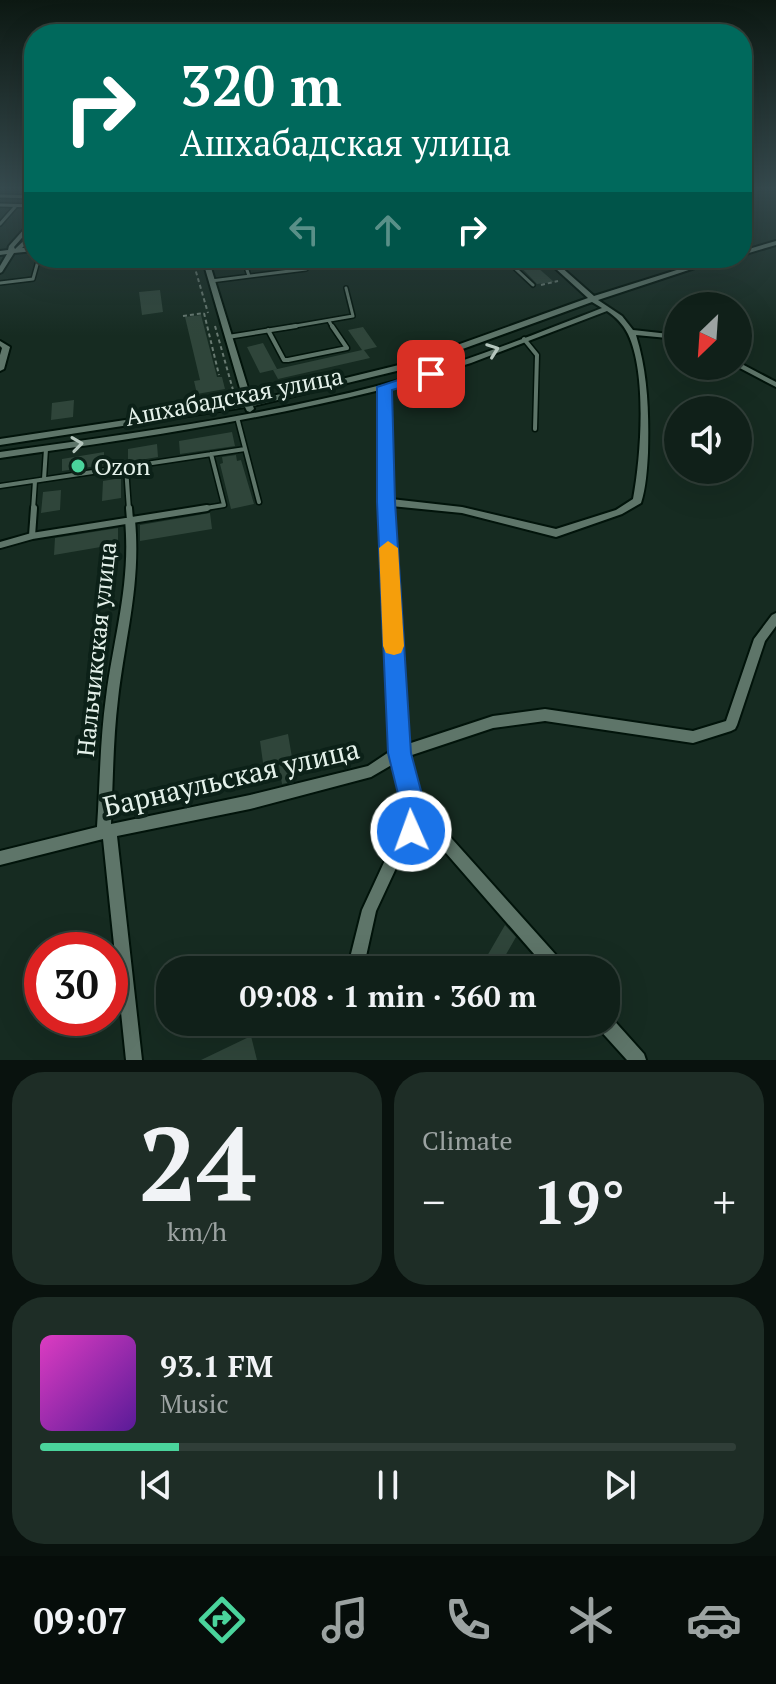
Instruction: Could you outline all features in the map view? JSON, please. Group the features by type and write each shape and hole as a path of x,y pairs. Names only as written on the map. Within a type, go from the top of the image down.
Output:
{"street":[{"path":"12,252 11,247 19,237"},
{"path":"752,251 776,243"},
{"path":"0,271 12,252 24,245"},
{"path":"759,249 776,253"},
{"path":"0,253 24,250"},
{"path":"208,268 253,417"},
{"path":"386,502 462,510 556,533 619,512 638,501 642,481 642,363 632,332 622,319 593,299 558,268"},
{"path":"0,442 249,404 410,365 683,268"},
{"name":"Ашхабадская улица","path":"0,455 238,421 384,387 431,374 607,309"},
{"path":"632,332 664,335"},
{"path":"0,343 6,347 0,369"},
{"path":"752,372 776,385"},
{"path":"358,956 369,910 398,848 411,831 413,806 399,753 386,502 384,387"},
{"name":"Нальчикская улица","path":"130,520 134,548 132,583 111,698 106,831 134,1060"},
{"name":"Барнаульская улица","path":"0,858 106,831 250,802 371,771 399,753 493,722 545,715 693,737 731,725 760,639 776,618"},
{"path":"413,806 546,956"},
{"path":"617,1036 638,1060"}],"lane":[{"path":"0,283 33,279 36,268"},
{"path":"246,268 249,276"},
{"path":"211,281 306,268"},
{"path":"515,268 533,285"},
{"path":"228,337 353,316 346,288"},
{"path":"268,330 284,360 347,348 329,320"},
{"path":"524,339 537,355 535,429"},
{"path":"238,421 259,502"},
{"path":"44,479 46,449"},
{"path":"0,486 245,449"},
{"path":"0,545 32,536 224,505 211,454"},
{"path":"126,467 130,520"},
{"path":"32,536 35,481"}],"path":[{"path":"195,268 208,313"},
{"path":"533,285 563,280"},
{"path":"183,316 221,311"},
{"path":"204,313 219,375"},
{"path":"215,326 237,406"},
{"path":"218,370 227,369"}],"building":[{"path":"522,268 538,268 554,282 537,284"},
{"path":"160,290 163,312 142,315 139,292"},
{"path":"201,315 217,377 222,377 225,389 197,394 194,381 200,380 185,317"},
{"path":"363,327 377,347 364,350 370,358 278,379 273,370 362,350 348,330"},
{"path":"263,343 277,369 260,373 247,347"},
{"path":"74,400 73,417 51,420 52,403"},
{"path":"232,432 235,446 180,454 179,441"},
{"path":"157,444 158,457 128,462 128,449"},
{"path":"104,452 104,465 62,471 62,459"},
{"path":"236,455 237,461 241,460 254,504 231,509 220,464 223,463 222,457"},
{"path":"121,478 121,498 102,501 103,481"},
{"path":"61,490 60,510 41,513 43,492"},
{"path":"210,513 212,529 140,541 140,525"},
{"path":"118,528 118,544 54,555 55,538"},
{"path":"288,734 296,781 282,784 279,766 264,770 260,741"},
{"path":"505,925 516,937 505,956 487,956"},
{"path":"251,1036 257,1060 201,1060"}],"slow traffic":[{"path":"388,548 394,646"}],"place":[{"name":"Ozon","path":"78,466"}],"route":[{"path":"411,831 413,806 399,753 386,502 384,387 431,374"}]}
